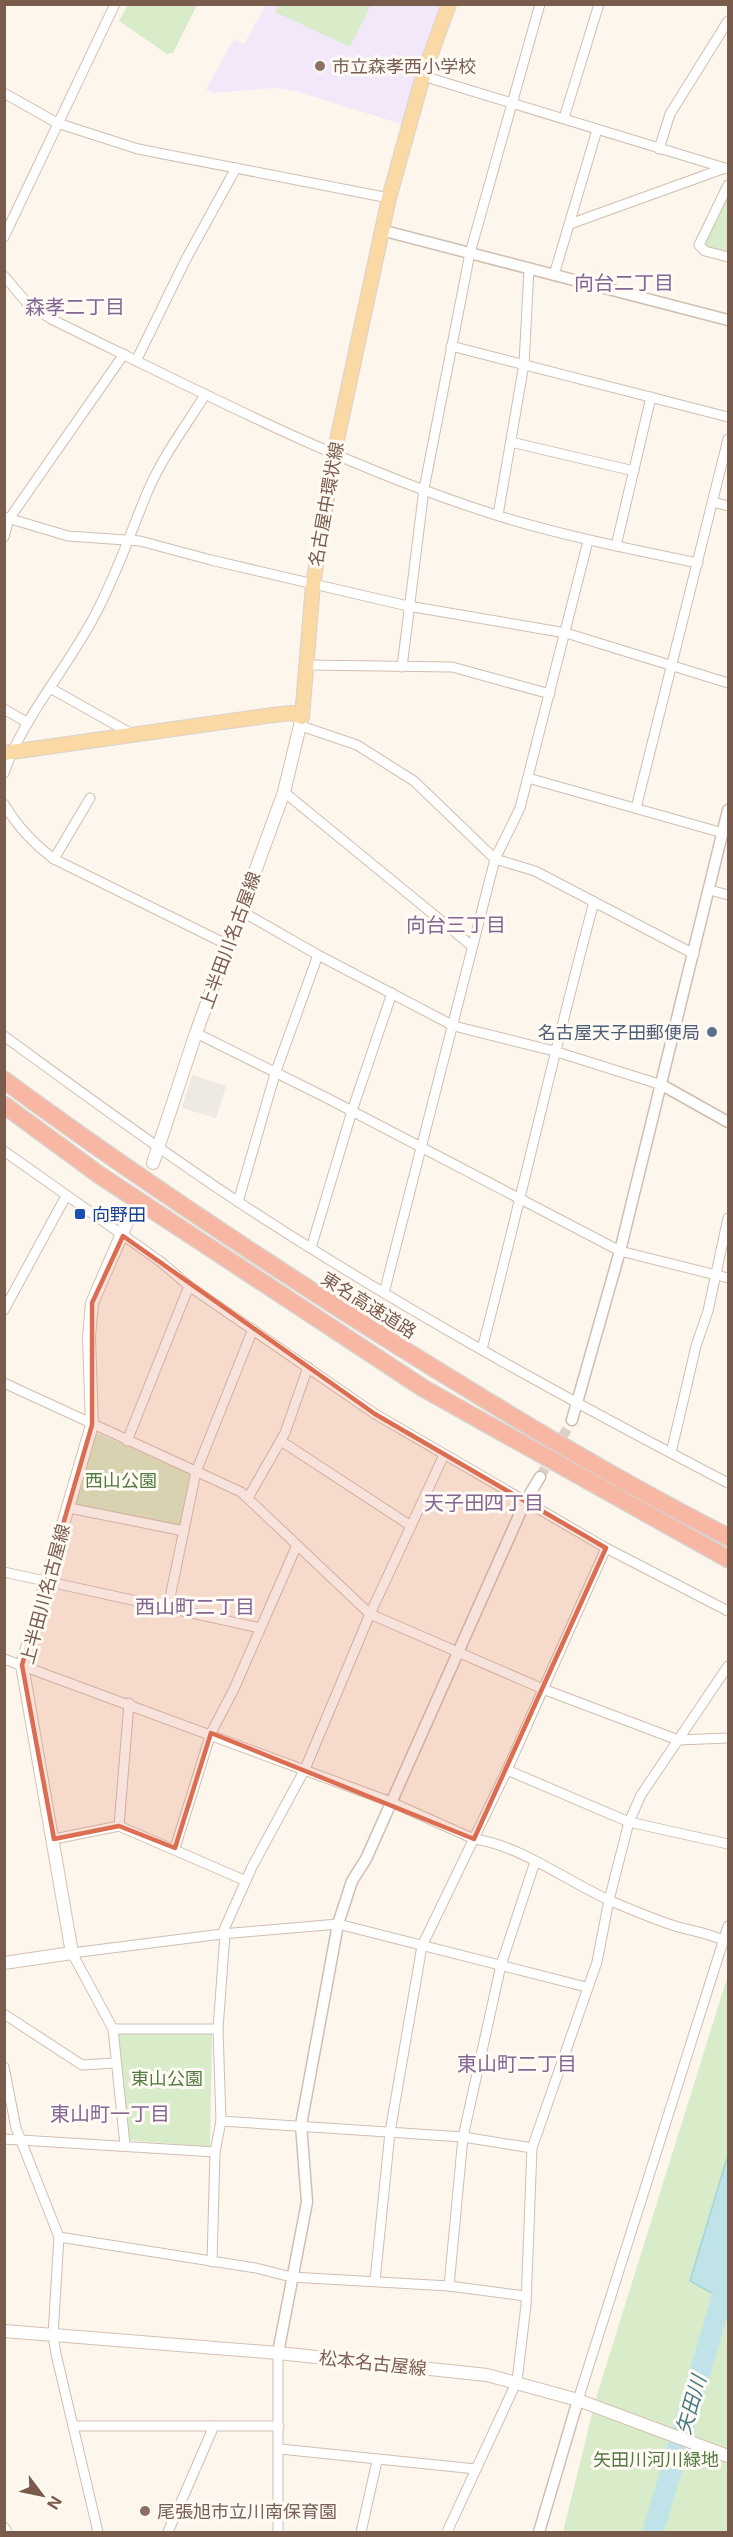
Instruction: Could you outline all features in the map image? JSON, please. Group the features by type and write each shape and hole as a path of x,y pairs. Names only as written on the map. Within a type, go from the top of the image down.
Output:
{"highway":[{"name":"東名高速道路","path":"4,1080 107,1156 297,1282 558,1444 729,1537"},
{"path":"4,1105 98,1174 423,1388 729,1559"}],"main road":[{"name":"名古屋中環状線","path":"302,721 313,585 334,454 389,198 423,76 449,4"},
{"path":"8,753 273,714 292,713 302,721"},
{"name":"上半田川名古屋線","path":"153,1163 196,1033 284,792 302,721"},
{"name":"上半田川名古屋線","path":"72,1953 22,1665 92,1425 89,1337 92,1303 132,1211"},
{"path":"4,1963 72,1953"},
{"name":"松本名古屋線","path":"4,2331 458,2371 517,2381 584,2402 729,2456"}],"street":[{"path":"4,237 114,7 103,4"},
{"path":"402,667 424,489 470,253 540,4"},
{"path":"564,118 599,4"},
{"path":"659,148 670,114 729,21"},
{"path":"423,76 727,169"},
{"path":"4,93 57,123 138,149 389,198"},
{"path":"554,274 597,130"},
{"path":"136,360 185,261 236,168"},
{"path":"570,224 727,169"},
{"path":"729,185 699,245 705,251 729,257"},
{"path":"381,230 729,320"},
{"path":"498,515 524,364 529,268"},
{"path":"4,276 28,304 51,320 205,395 334,454 498,515 588,541 698,563"},
{"path":"451,346 729,417"},
{"path":"4,537 7,518 124,354"},
{"path":"4,773 8,753 93,620 130,541 147,492 205,395"},
{"path":"616,546 651,397"},
{"path":"636,808 729,439"},
{"path":"511,442 634,471"},
{"path":"713,502 729,506"},
{"path":"7,518 68,536 130,541 408,606 566,633 729,682"},
{"path":"384,1293 495,859 520,808 588,541"},
{"path":"307,665 452,667 550,694"},
{"path":"50,688 132,735"},
{"path":"4,709 28,723"},
{"path":"302,721 357,745 414,781 495,859 536,871 694,954"},
{"path":"528,778 723,833"},
{"path":"284,792 472,946"},
{"path":"54,859 90,798"},
{"path":"4,804 32,840 54,859 228,945"},
{"path":"572,1420 579,1405 620,1251 729,810"},
{"path":"710,890 729,895"},
{"path":"482,1349 521,1200 554,1052 594,902"},
{"path":"241,911 318,955 454,1026 554,1052 662,1085 729,1122"},
{"path":"238,1202 274,1074 318,955"},
{"path":"311,1248 352,1111 392,993"},
{"path":"196,1033 421,1146 620,1251 729,1278"},
{"path":"4,1036 159,1149 311,1248 384,1293 579,1405 729,1483"},
{"path":"5,1153 123,1236 189,1286 375,1414 606,1548 729,1611"},
{"path":"4,1310 66,1196"},
{"path":"671,1453 729,1218"},
{"path":"127,1441 189,1286"},
{"path":"168,1607 196,1472 252,1329"},
{"path":"248,1498 281,1441 308,1367"},
{"path":"4,1383 248,1498 370,1614 543,1689 678,1740 729,1738"},
{"path":"281,1441 411,1526"},
{"path":"212,2262 215,2152 221,2121 218,2029 223,1934 246,1881 305,1769 370,1614 444,1455"},
{"path":"278,2532 280,2449 278,2354 307,2202 301,2125 338,1924 352,1881 392,1802 525,1502 540,1477"},
{"path":"69,1508 184,1531"},
{"path":"175,1848 211,1733 234,1689 297,1545"},
{"path":"375,2281 390,2132 423,1946 507,1770 606,1548"},
{"path":"4,1572 260,1629"},
{"path":"4,1659 211,1733 392,1802 474,1839 485,1841 535,1862 609,1899 676,1926 708,1933 723,1940"},
{"path":"447,2532 517,2381 525,2296 532,2148 570,2044 586,1988 597,1962 609,1899 629,1822 641,1795 729,1666"},
{"path":"119,1826 129,1703"},
{"path":"507,1770 629,1822 729,1844"},
{"path":"54,1839 119,1826 175,1848 246,1881"},
{"path":"449,2286 463,2137 501,1965 535,1862"},
{"path":"125,2145 113,2029 72,1953 223,1934 338,1924 586,1988"},
{"path":"540,2532 584,2402 729,1926"},
{"path":"4,2014 82,2065 115,2063"},
{"path":"113,2029 218,2029"},
{"path":"4,2067 20,2139 59,2237 53,2335 98,2532"},
{"path":"221,2121 463,2137 532,2148"},
{"path":"4,2139 215,2152"},
{"path":"59,2237 256,2268 291,2277 449,2286 525,2296"},
{"path":"73,2426 279,2426"},
{"path":"168,2532 214,2426"},
{"path":"280,2449 377,2461 477,2469"},
{"path":"361,2532 377,2461"}],"highlighted area":[{"path":"123,1236 375,1414 606,1548 474,1839 211,1733 175,1848 119,1826 54,1839 22,1665 92,1425 92,1303"}],"shaded area":[{"name":"市立森孝西小学校","path":"266,5 443,5 404,125 296,91 273,88 212,93 206,89 234,39 244,44"},
{"path":"192,1075 226,1086 216,1118 182,1108"}],"green space":[{"path":"128,4 197,5 173,53 167,54 119,21"},
{"path":"279,4 371,5 350,47 275,12"},
{"path":"728,193 728,253 706,248 704,243"},
{"name":"西山公園","path":"95,1432 190,1474 180,1525 75,1504"},
{"name":"矢田川河川緑地","path":"728,1975 728,2532 563,2532 596,2398"},
{"name":"東山公園","path":"118,2033 212,2033 210,2147 129,2140"}],"water":[{"path":"728,2155 728,2302 690,2281"}],"waterway":[{"name":"矢田川","path":"653,2532 728,2277"}],"tunnel":[{"path":"540,1477 572,1420"}],"place":[{"name":"市立森孝西小学校","path":"320,66"},
{"name":"名古屋天子田郵便局","path":"712,1032"},
{"name":"向野田","path":"80,1214"},
{"name":"尾張旭市立川南保育園","path":"145,2511"}],"district":[{"name":"向台二丁目","path":"624,283"},
{"name":"森孝二丁目","path":"75,307"},
{"name":"向台三丁目","path":"456,925"},
{"name":"天子田四丁目","path":"484,1503"},
{"name":"西山町二丁目","path":"195,1607"},
{"name":"東山町二丁目","path":"517,2064"},
{"name":"東山町一丁目","path":"110,2114"}]}
